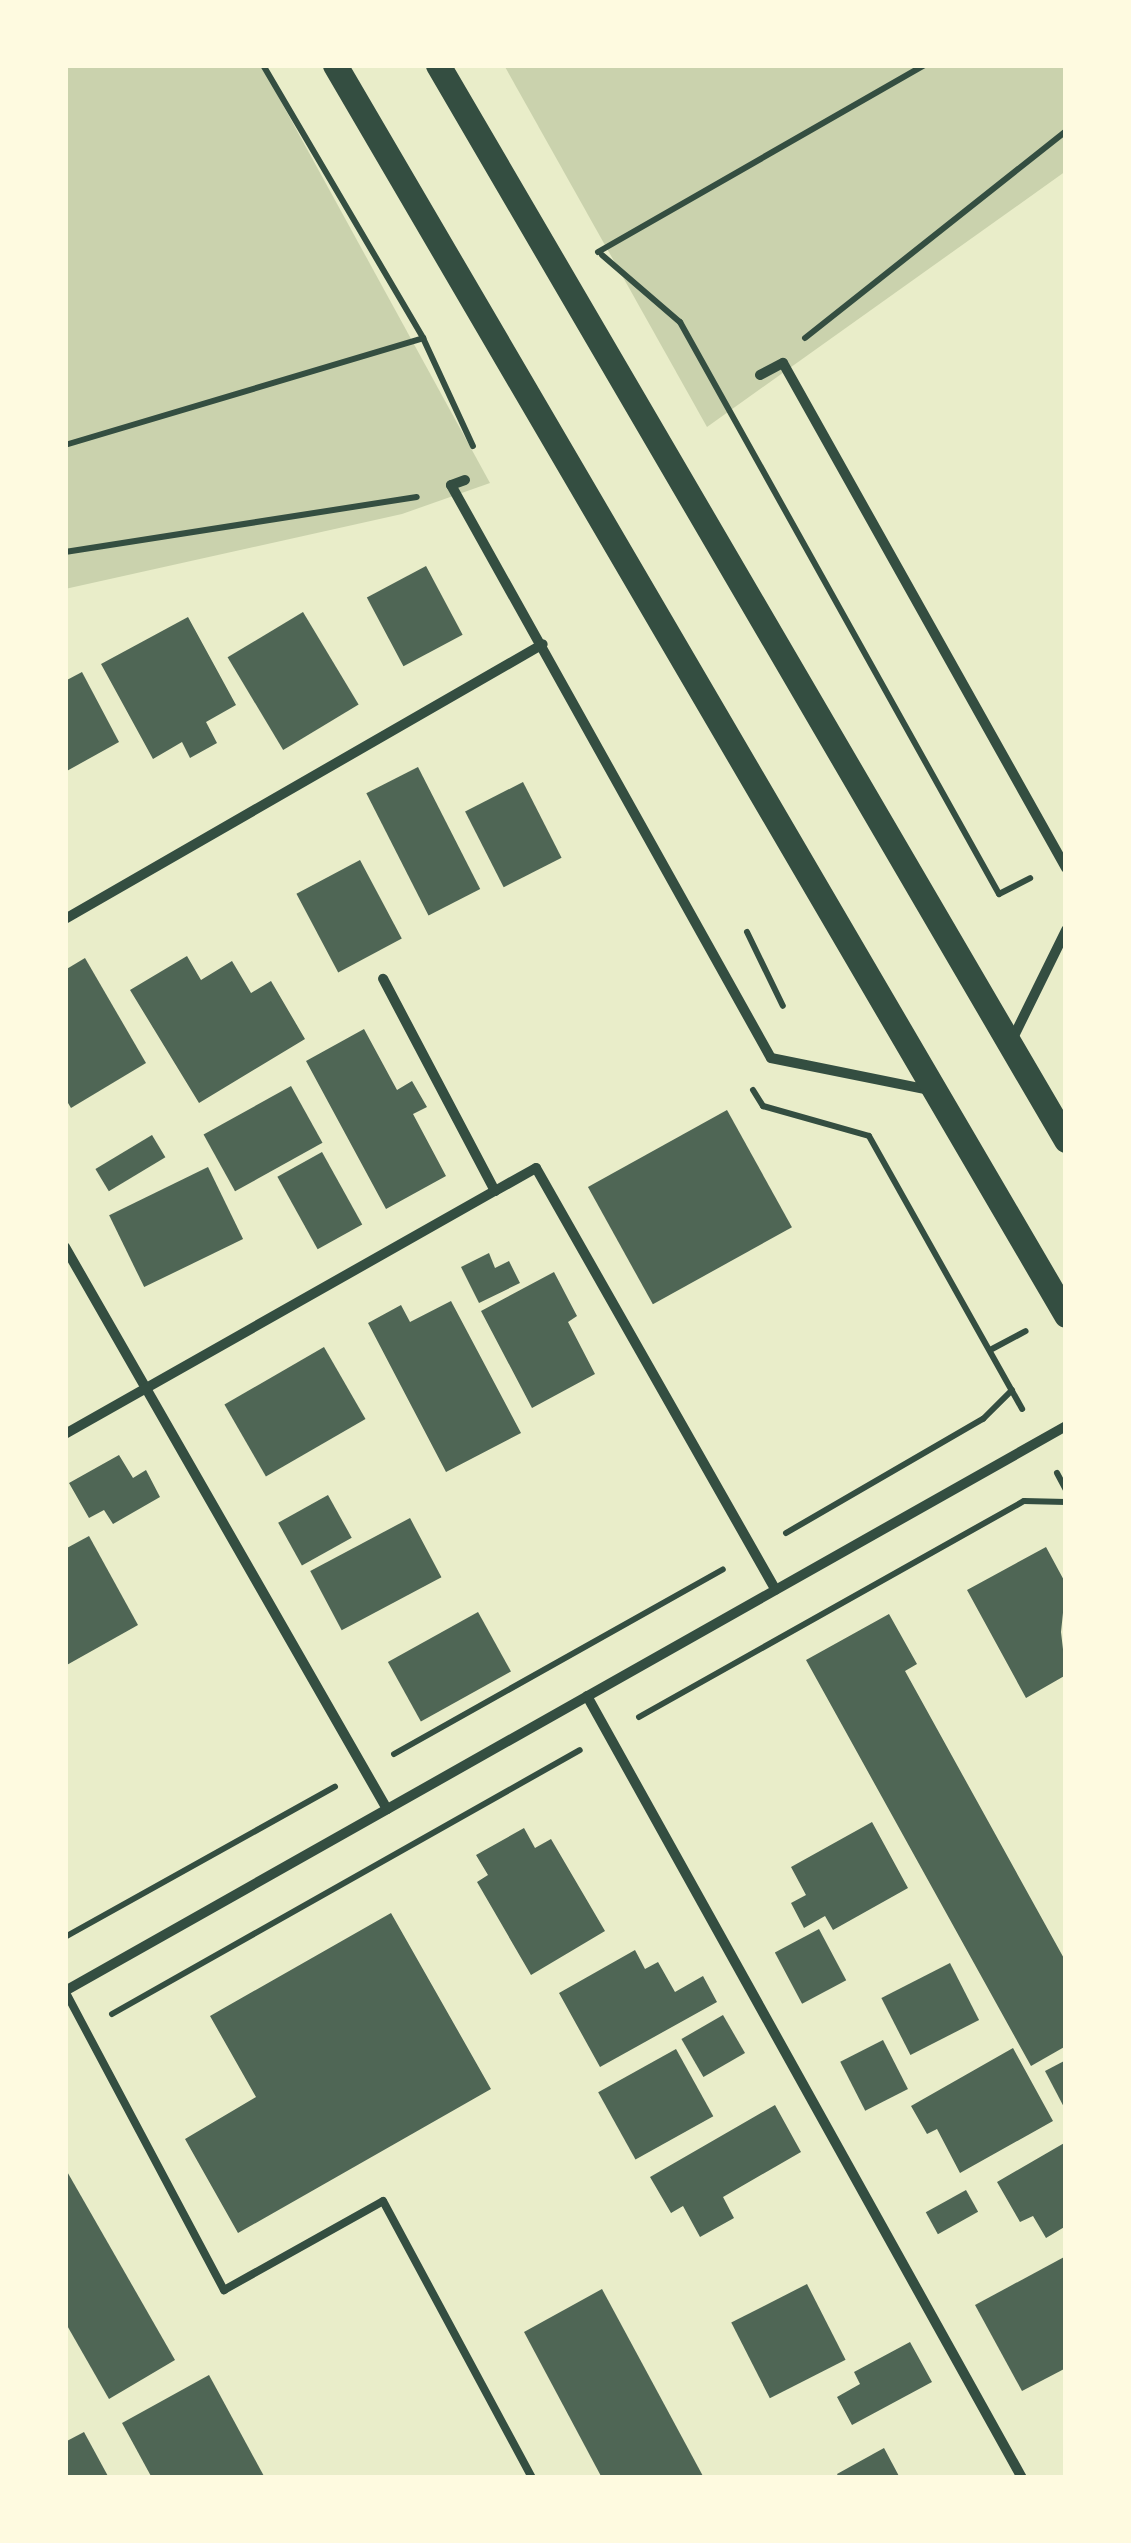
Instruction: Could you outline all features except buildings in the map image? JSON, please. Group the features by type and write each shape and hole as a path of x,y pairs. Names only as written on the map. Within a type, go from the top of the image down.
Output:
{"main road":[{"path":"335,65 421,220 1066,1315"},
{"path":"438,65 1066,1140"}],"street":[{"path":"760,376 784,363 1066,868"},
{"path":"465,480 451,485 771,1058 935,1092"},
{"path":"65,919 543,644"},
{"path":"1010,1044 1066,930"},
{"path":"382,979 495,1191"},
{"path":"65,1434 536,1168 776,1590"},
{"path":"65,1248 387,1809"},
{"path":"65,1991 1066,1426"},
{"path":"587,1696 1022,2478"}],"lane":[{"path":"65,1991 224,2290 383,2201 532,2478"}],"path":[{"path":"263,65 366,252"},
{"path":"598,252 924,65"},
{"path":"784,363 810,332 1066,130"},
{"path":"590,237 598,252 680,322 998,894"},
{"path":"65,445 423,338"},
{"path":"65,552 416,497 451,485"},
{"path":"870,1136 1066,1490"},
{"path":"65,1937 755,1551 983,1419 1012,1390"},
{"path":"86,2028 1024,1501 1066,1502"}],"green space":[{"path":"65,65 261,65 490,483 402,514 65,589"},
{"path":"504,65 1066,65 1066,171 707,427"}]}
